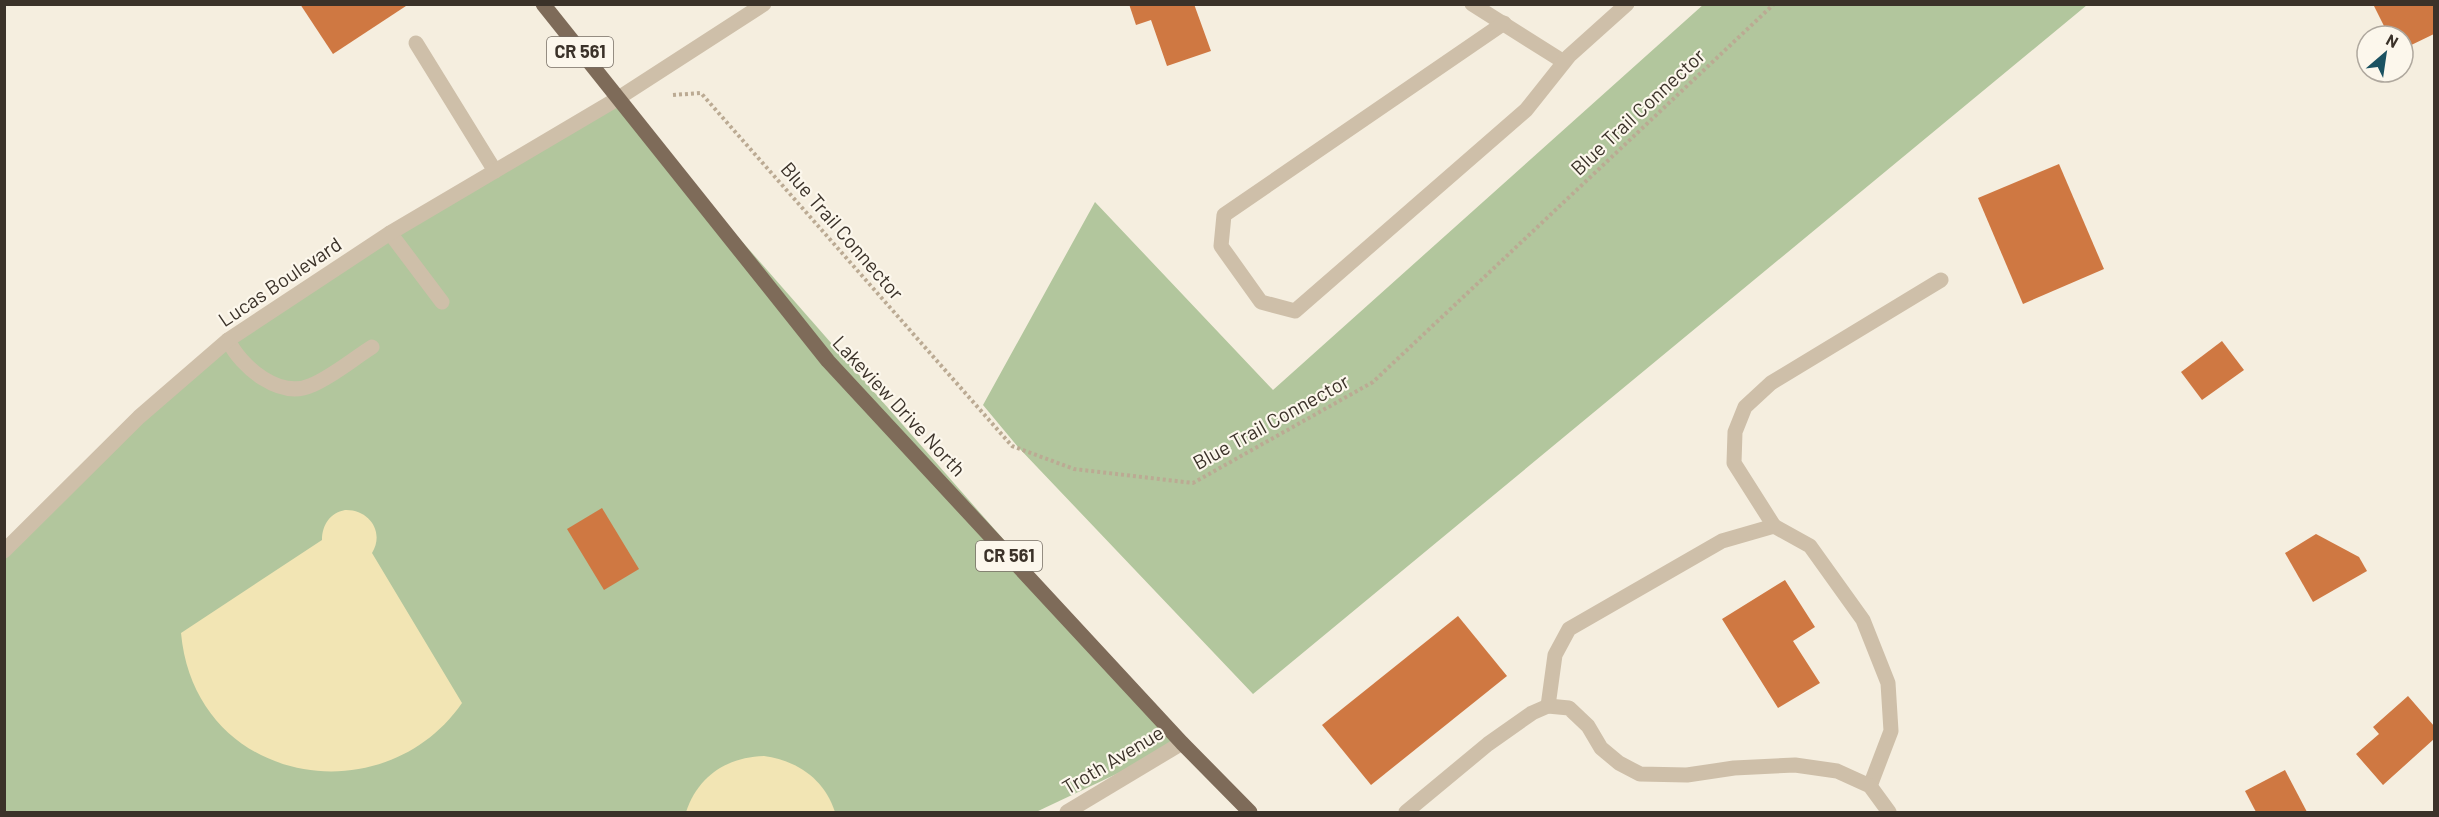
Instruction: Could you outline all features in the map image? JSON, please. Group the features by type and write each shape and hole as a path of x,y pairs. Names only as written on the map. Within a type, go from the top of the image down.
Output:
{"main road":[{"name":"Lakeview Drive North","path":"543,4 828,361 1182,743 1250,813"}],"street":[{"name":"Lucas Boulevard","path":"4,551 139,417 228,340 390,233 617,99 764,4"},
{"path":"1472,4 1564,62"},
{"path":"1504,23 1224,215 1221,246 1261,302 1295,311 1526,110 1564,62 1627,4"},
{"path":"416,43 495,171"},
{"path":"390,233 442,302"},
{"path":"1870,786 1891,731 1888,683 1863,620 1810,546 1774,526 1734,463 1735,432 1745,407 1771,383 1941,280"},
{"path":"228,340 238,357 251,371 273,383 292,387 311,386 372,347"},
{"path":"1548,706 1555,655 1569,629 1722,541 1774,526"},
{"path":"1406,813 1488,744 1532,712 1548,706 1569,708 1588,726 1601,748 1619,763 1640,774 1687,775 1734,768 1795,765 1837,771 1870,786 1889,813"},
{"name":"Troth Avenue","path":"1066,813 1182,743"}],"path":[{"name":"Blue Trail Connector","path":"669,95 701,93 1012,446 1074,469 1193,483 1373,382 1774,4"}],"green space":[{"path":"1704,4 2087,5 1253,694 1018,447 983,405 1095,202 1273,390"},
{"path":"617,99 1182,743 1036,812 5,812 5,551 228,340"}],"sand":[{"path":"345,510 361,513 372,523 377,537 372,553 462,703 428,739 387,762 342,771 297,768 255,752 220,724 194,684 181,633 322,540 323,529 328,520"},
{"path":"764,756 799,767 817,781 835,812 686,812 698,788 716,771 738,760"}],"building":[{"path":"300,4 409,4 333,54"},
{"path":"1129,4 1194,4 1211,51 1167,66 1151,20 1136,25"},
{"path":"2373,4 2434,4 2434,34 2415,43 2415,24 2383,24"},
{"path":"2059,164 2104,269 2023,304 1978,198"},
{"path":"2222,341 2244,370 2202,400 2181,372"},
{"path":"602,508 639,569 604,590 567,529"},
{"path":"2316,534 2359,557 2367,571 2313,602 2285,553"},
{"path":"1785,580 1815,627 1793,641 1820,683 1778,708 1722,619"},
{"path":"1458,616 1507,676 1371,785 1322,725"},
{"path":"2408,696 2434,726 2434,739 2383,785 2356,754 2379,734 2373,727"},
{"path":"2285,770 2307,812 2256,812 2245,791"}]}
